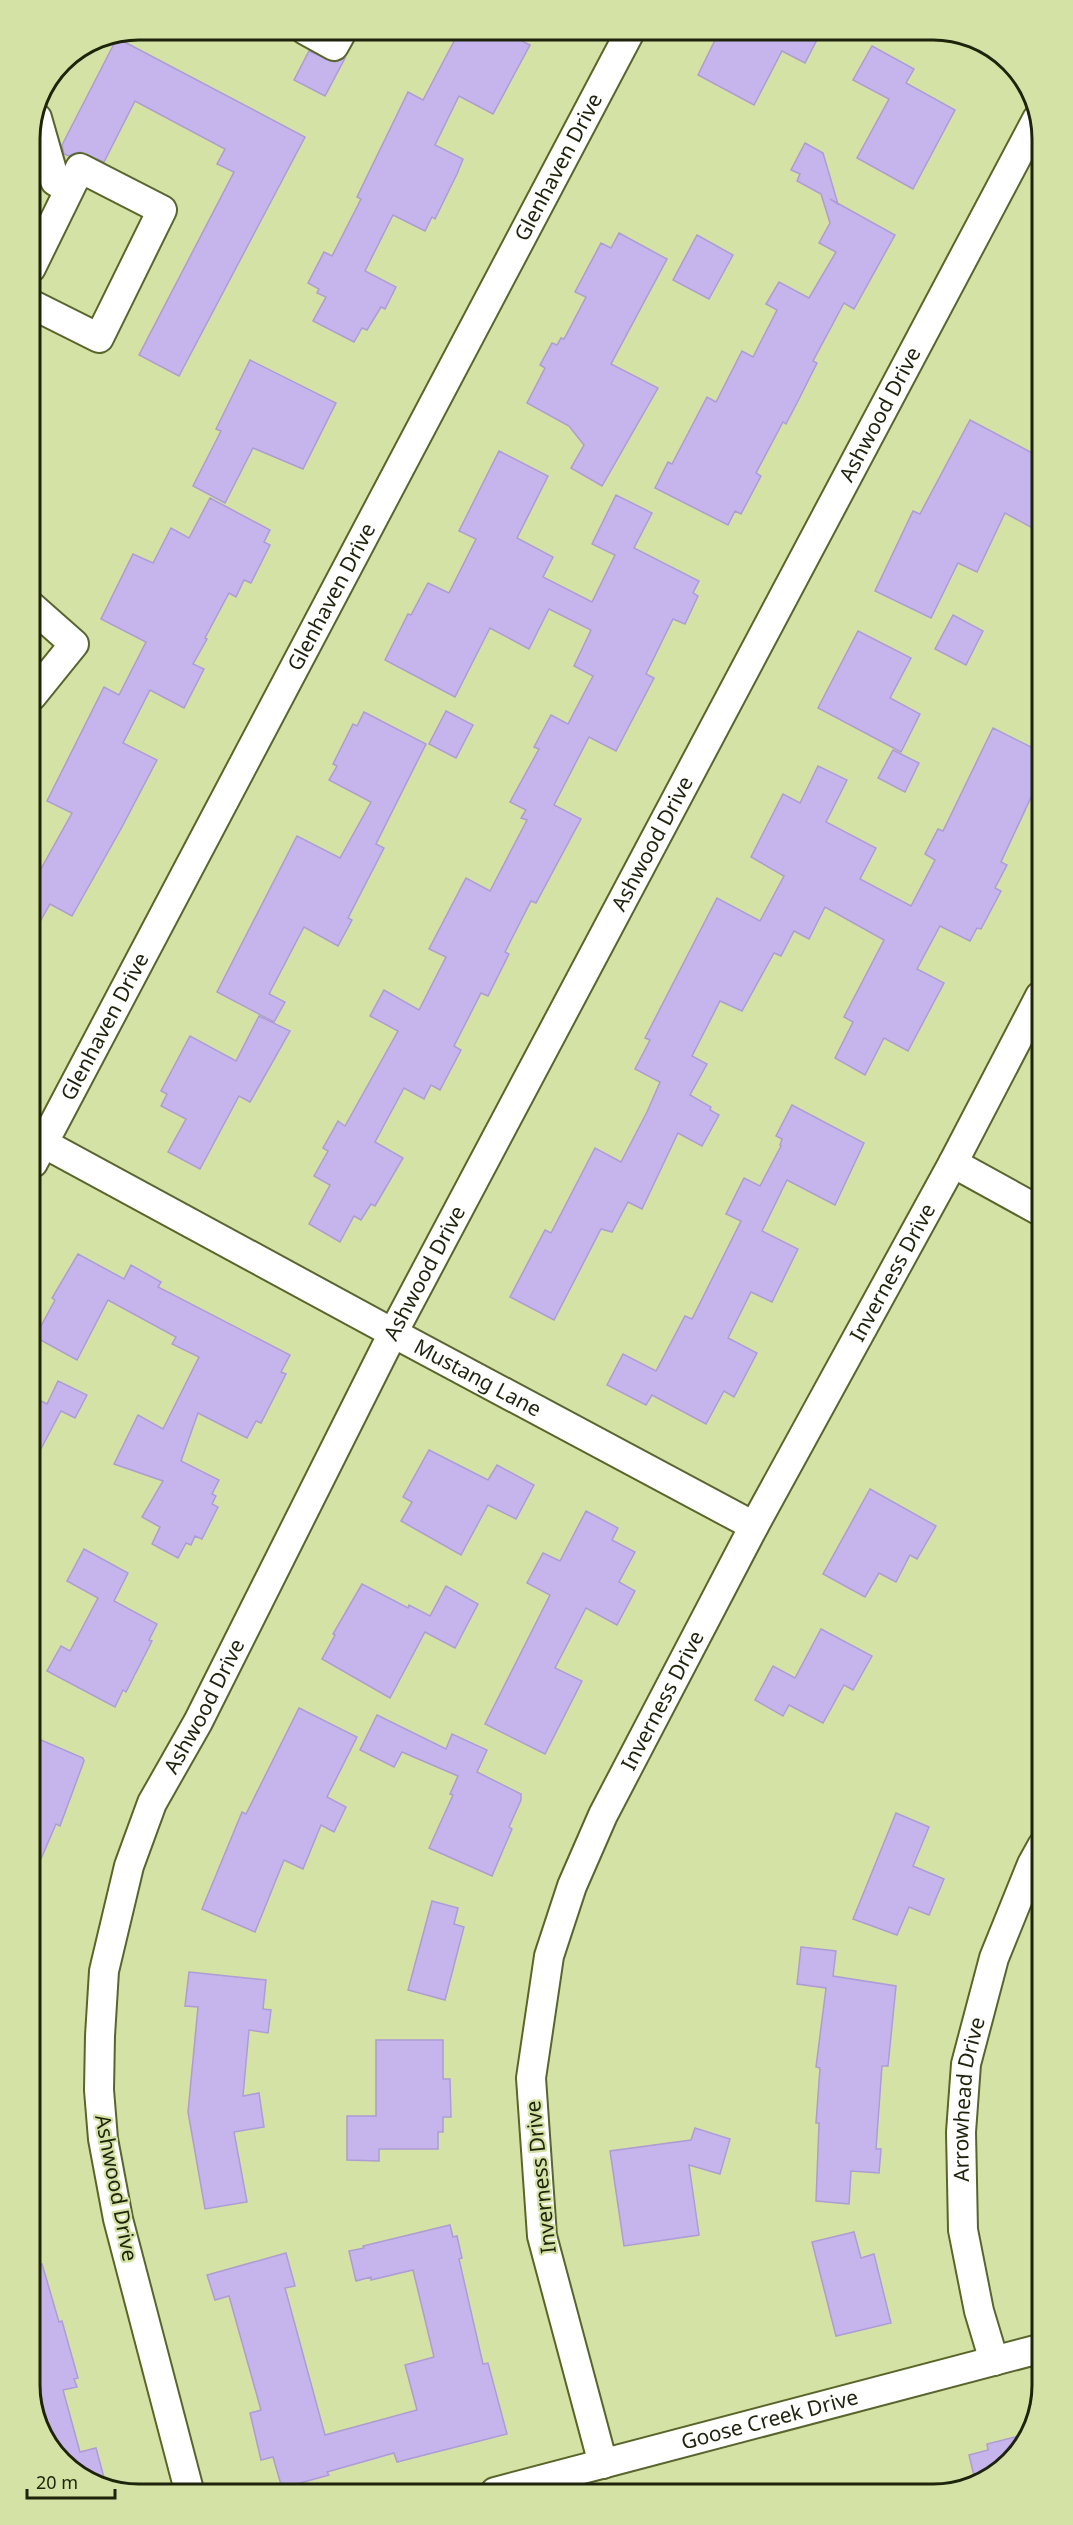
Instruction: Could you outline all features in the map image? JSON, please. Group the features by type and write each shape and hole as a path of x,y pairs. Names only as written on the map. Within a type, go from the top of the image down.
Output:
{"street":[{"path":"324,40 334,46 337,40"},
{"name":"Glenhaven Drive","path":"41,1148 626,41"},
{"name":"Ashwood Drive","path":"187,2484 118,2219 103,2139 99,2047 104,1971 129,1866 152,1803 198,1722 393,1333 1031,129"},
{"path":"41,132 55,181 69,189"},
{"path":"41,247 80,168 162,210 99,338 41,309"},
{"path":"41,615 74,644 41,685"},
{"name":"Inverness Drive","path":"603,2464 542,2236 531,2078 549,1956 572,1886 603,1815 754,1526 953,1163 1032,1011"},
{"name":"Mustang Lane","path":"41,1154 393,1333 754,1526"},
{"path":"953,1163 1032,1207"},
{"name":"Arrowhead Drive","path":"994,2361 979,2311 963,2230 961,2132 966,2064 994,1958 1032,1864"},
{"name":"Goose Creek Drive","path":"526,2484 1032,2351"}],"building":[{"path":"455,40 521,40 530,45 493,114 459,96 435,145 463,159 457,174 435,219 432,217 425,231 393,215 365,271 396,287 385,309 381,307 367,330 362,328 354,342 313,321 326,297 317,293 319,289 308,283 324,252 332,256 361,199 357,197 408,92 423,100"},
{"path":"715,41 816,41 805,63 782,51 754,105 698,75"},
{"path":"124,42 305,137 179,376 139,355 234,172 217,164 225,149 135,101 104,162 80,152 69,156 64,154 62,145 114,44"},
{"path":"872,46 914,69 906,83 955,110 913,189 857,158 889,99 853,80"},
{"path":"309,51 334,62 345,58 325,96 294,80"},
{"path":"805,143 823,153 838,203 895,235 854,309 844,303 813,361 817,363 799,399 786,424 783,422 756,473 761,476 741,514 735,511 728,525 655,488 668,462 672,464 707,397 716,402 742,351 753,357 777,310 766,304 779,282 809,298 836,252 819,243 830,223 821,194 797,181 800,174 791,170"},
{"path":"619,233 667,259 611,364 658,388 602,486 571,468 584,445 569,426 527,403 545,368 540,365 552,343 557,345 561,338 564,339 586,297 575,292 601,243 611,248"},
{"path":"697,235 733,255 709,299 673,280"},
{"path":"250,360 336,403 303,469 253,448 225,503 193,486 221,431 216,429"},
{"path":"970,420 1032,453 1032,528 1005,513 977,572 958,563 931,618 875,591 913,511 920,514"},
{"path":"499,451 548,476 517,538 553,557 543,577 592,602 615,555 592,544 616,495 652,513 634,548 699,581 693,593 698,596 685,624 673,619 646,674 654,678 616,751 589,737 554,805 581,819 536,903 531,901 505,952 509,954 488,996 481,993 454,1046 461,1050 440,1090 431,1085 424,1099 404,1088 375,1142 403,1158 375,1206 371,1204 361,1220 354,1216 340,1242 309,1224 330,1185 314,1176 328,1151 323,1148 338,1121 345,1126 398,1031 370,1016 384,990 419,1010 446,957 429,949 466,878 490,891 527,820 521,818 526,810 510,802 539,749 534,747 551,715 568,724 593,676 574,666 591,630 549,609 529,649 490,628 455,697 385,660 408,614 411,615 428,583 449,593 476,539 459,531"},
{"path":"210,498 270,530 264,542 270,545 251,583 244,580 236,597 229,593 205,638 207,639 193,664 204,669 184,708 150,690 123,743 157,760 72,916 50,904 41,921 41,869 72,813 47,801 104,687 119,695 146,642 101,619 133,554 153,563 171,528 189,538"},
{"path":"953,615 983,631 966,665 935,649"},
{"path":"858,631 911,658 890,698 920,714 901,752 818,708"},
{"path":"446,711 473,725 456,758 429,744"},
{"path":"364,712 426,744 376,844 384,848 348,918 352,920 338,946 304,927 269,994 285,1002 274,1022 217,992 297,836 340,858 371,802 329,780 337,766 333,764 353,724 357,726"},
{"path":"993,728 1032,748 1032,795 1001,862 1007,865 995,888 1001,891 981,929 977,928 970,941 940,926 917,969 944,983 908,1051 884,1038 865,1075 835,1058 853,1022 844,1017 884,940 825,907 809,939 794,931 781,956 774,953 742,1011 720,1001 692,1056 707,1064 690,1095 711,1107 710,1110 719,1115 702,1146 678,1133 642,1209 628,1202 612,1232 601,1229 554,1320 510,1297 545,1230 551,1233 595,1148 621,1162 647,1112 660,1082 635,1069 650,1040 645,1038 717,898 760,921 784,876 751,857 783,794 800,803 818,766 847,780 826,822 876,848 860,879 911,906 935,860 925,854 938,829 943,831"},
{"path":"893,750 919,763 905,792 878,778"},
{"path":"259,1016 290,1031 250,1102 239,1096 200,1169 168,1152 186,1119 161,1106 167,1094 161,1091 190,1036 236,1061"},
{"path":"792,1105 864,1143 835,1205 787,1180 762,1231 798,1249 772,1302 751,1292 728,1338 757,1353 734,1397 724,1391 706,1424 652,1395 646,1405 607,1385 623,1354 656,1371 685,1316 692,1319 741,1221 726,1214 744,1178 760,1186 781,1146 782,1139 776,1136"},
{"path":"78,1254 124,1279 131,1265 161,1282 158,1287 290,1355 281,1372 286,1374 261,1423 256,1421 247,1438 198,1413 181,1461 219,1480 212,1494 216,1496 212,1504 218,1507 202,1539 195,1536 191,1545 186,1543 178,1558 152,1544 160,1527 142,1517 163,1481 114,1464 138,1415 163,1429 199,1357 172,1344 176,1337 108,1300 77,1360 40,1340 40,1327 55,1300 52,1298"},
{"path":"58,1381 87,1395 75,1418 61,1411 40,1450 40,1401 47,1404"},
{"path":"429,1450 488,1480 497,1465 534,1485 516,1519 488,1505 461,1555 401,1521 412,1502 403,1497"},
{"path":"870,1489 936,1526 917,1559 910,1555 896,1582 879,1573 865,1597 823,1574"},
{"path":"586,1511 618,1528 612,1540 635,1552 619,1582 635,1591 617,1625 586,1608 555,1668 582,1681 545,1754 485,1724 550,1595 527,1583 543,1553 560,1561"},
{"path":"84,1549 128,1573 114,1601 157,1624 149,1640 152,1641 126,1692 123,1690 115,1707 47,1671 61,1646 70,1651 98,1598 67,1581"},
{"path":"362,1584 408,1608 409,1605 430,1616 446,1586 478,1604 455,1648 425,1632 390,1698 322,1659 335,1635 333,1634"},
{"path":"821,1629 872,1656 853,1690 844,1685 823,1723 789,1705 783,1716 755,1700 773,1666 795,1678"},
{"path":"299,1708 357,1737 327,1797 346,1807 334,1832 321,1825 303,1869 284,1860 255,1932 202,1909 242,1812 246,1814"},
{"path":"377,1715 446,1749 452,1734 487,1750 477,1772 521,1794 521,1800 509,1827 512,1829 492,1876 429,1848 453,1795 450,1794 458,1776 402,1752 394,1767 360,1750"},
{"path":"40,1740 83,1758 84,1761 60,1826 56,1824 40,1861"},
{"path":"896,1813 929,1827 913,1866 944,1879 929,1915 909,1907 897,1935 853,1919"},
{"path":"432,1901 458,1908 454,1924 464,1927 445,2000 408,1990"},
{"path":"801,1947 836,1951 833,1976 896,1986 888,2066 882,2066 876,2149 881,2149 879,2173 851,2171 849,2204 816,2201 819,2123 816,2123 820,2068 816,2067 826,1988 797,1984"},
{"path":"189,1972 266,1980 263,2009 271,2010 268,2033 249,2030 243,2096 259,2093 264,2127 234,2132 247,2202 205,2209 188,2112 198,2007 185,2006"},
{"path":"376,2040 443,2040 443,2079 450,2079 451,2117 443,2117 443,2132 438,2132 438,2149 379,2149 379,2161 347,2160 347,2116 376,2116"},
{"path":"695,2128 730,2139 720,2174 689,2165 699,2235 624,2246 610,2151 691,2140"},
{"path":"450,2225 453,2237 457,2236 462,2258 459,2259 483,2364 488,2363 507,2434 397,2462 394,2453 327,2472 329,2475 296,2484 281,2484 273,2457 261,2460 250,2413 261,2410 229,2296 215,2300 207,2275 286,2253 295,2286 285,2288 325,2435 417,2410 405,2365 434,2357 413,2270 371,2280 371,2277 356,2281 349,2251 364,2248 363,2246"},
{"path":"854,2232 861,2258 874,2254 891,2323 836,2336 812,2242"},
{"path":"40,2264 42,2264 59,2322 62,2321 78,2378 74,2379 77,2387 63,2390 80,2452 96,2448 104,2478 79,2464 65,2451 51,2429 42,2405"},
{"path":"1018,2436 1012,2446 994,2464 974,2475 969,2455 988,2450 987,2444"}]}
